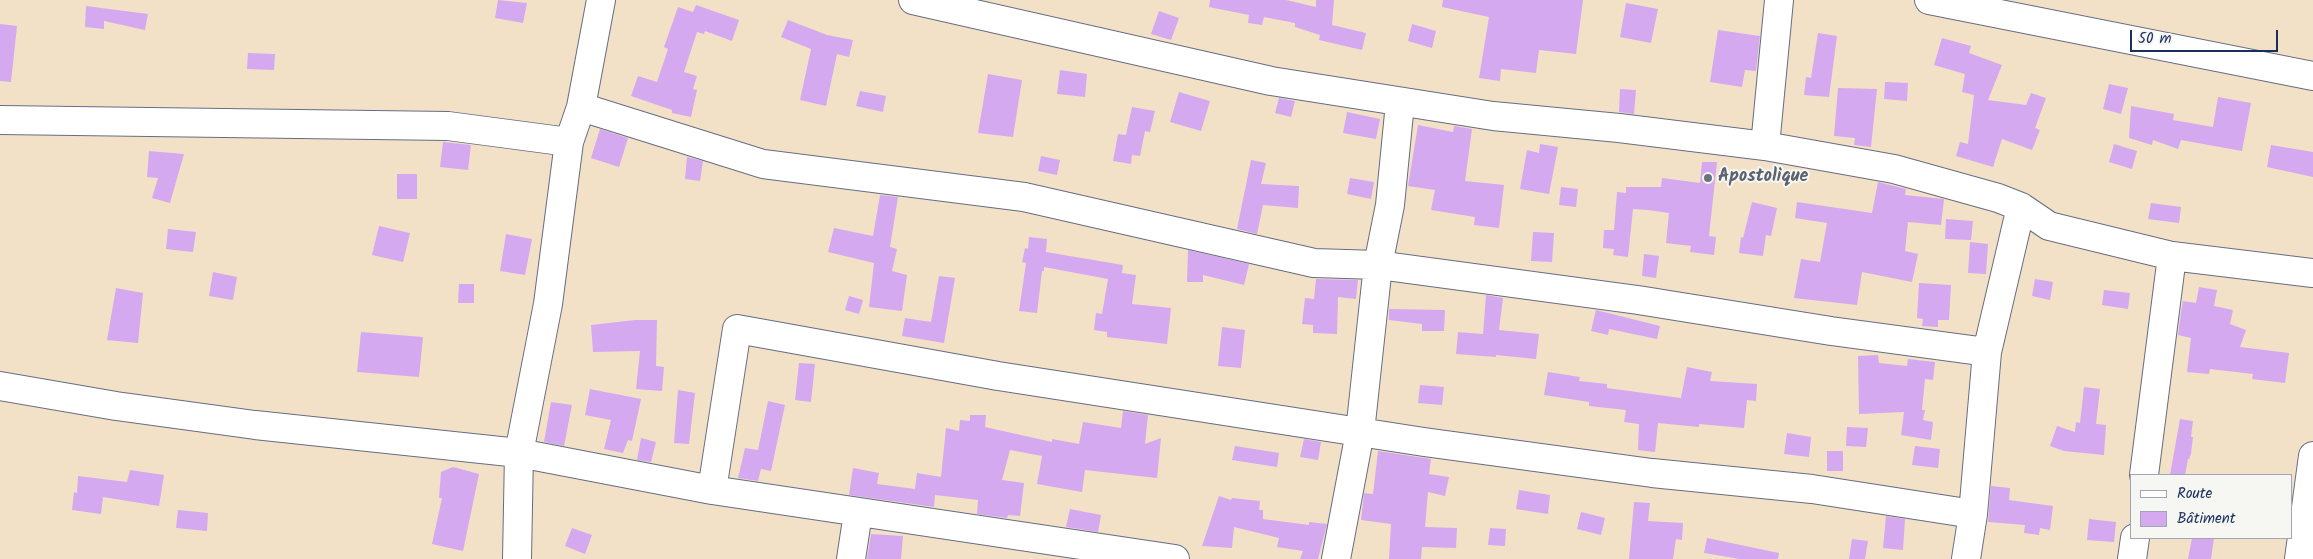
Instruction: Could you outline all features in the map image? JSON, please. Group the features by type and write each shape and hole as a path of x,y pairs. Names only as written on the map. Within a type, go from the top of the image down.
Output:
{"street":[{"path":"517,559 519,453 548,304 569,142 581,107 601,0"},
{"path":"914,0 997,10 1271,81 1400,103 1493,116 1619,128 1765,146 1894,169 1998,198 2021,207 2049,226 2172,256 2313,273"},
{"path":"1765,146 1779,0"},
{"path":"1929,0 2313,76"},
{"path":"1336,559 1360,432 1378,266 1390,205 1400,103"},
{"path":"581,107 763,164 1024,197 1314,263 1378,266 1638,300 1831,331 1987,352"},
{"path":"0,120 448,126 569,142"},
{"path":"1966,559 1973,514 1987,352 2021,207"},
{"path":"2144,474 2172,256"},
{"path":"712,490 737,329 998,376 1360,432 1652,473 1812,489 1973,514"},
{"path":"0,386 116,406 255,425 519,453 712,490 858,513 1018,547 1175,559"},
{"path":"2299,559 2313,456"},
{"path":"851,559 858,513"},
{"path":"2132,559 2135,539"}],"building":[{"path":"498,0 527,3 523,23 495,18"},
{"path":"1210,0 1286,0 1316,7 1316,0 1334,0 1332,25 1366,33 1362,50 1319,40 1320,35 1295,27 1295,23 1264,17 1262,25 1248,23 1249,15 1209,7"},
{"path":"1443,0 1583,0 1576,54 1539,50 1536,73 1501,69 1500,81 1479,78 1489,17 1442,7"},
{"path":"1626,3 1658,9 1651,43 1620,37"},
{"path":"696,5 739,20 732,41 705,31 704,34 697,32 684,72 697,76 693,89 697,90 691,117 672,113 672,110 631,96 638,76 657,82 668,49 664,47 678,7 693,12"},
{"path":"86,6 148,14 145,30 104,21 104,29 85,27"},
{"path":"1159,11 1179,18 1171,40 1151,34"},
{"path":"788,20 827,35 853,40 849,57 837,54 826,106 800,100 811,49 781,37"},
{"path":"0,24 17,26 11,82 0,81"},
{"path":"1412,24 1436,31 1432,48 1408,41"},
{"path":"1718,30 1760,36 1756,71 1745,70 1742,87 1710,82"},
{"path":"1818,33 1837,36 1829,97 1804,95 1806,77 1811,78"},
{"path":"1942,38 1971,46 1969,53 2002,65 1988,100 2026,105 2031,93 2046,98 2035,128 2040,130 2032,150 2002,139 1993,167 1956,156 1960,142 1968,144 1974,95 1962,92 1965,74 1934,65"},
{"path":"248,53 275,54 274,70 247,69"},
{"path":"1060,70 1087,74 1085,97 1057,94"},
{"path":"988,74 1022,80 1013,137 978,133"},
{"path":"1885,82 1908,83 1907,101 1884,99"},
{"path":"2109,84 2128,88 2121,114 2103,109"},
{"path":"1838,88 1877,89 1871,147 1854,145 1855,138 1834,136"},
{"path":"1620,89 1636,90 1634,114 1619,112"},
{"path":"860,91 886,96 883,112 856,106"},
{"path":"1179,92 1210,101 1201,131 1170,122"},
{"path":"2218,97 2251,103 2242,151 2181,140 2178,149 2153,140 2152,145 2129,138 2131,106 2174,114 2173,120 2213,127"},
{"path":"1279,98 1295,101 1291,117 1275,113"},
{"path":"1132,107 1155,111 1150,132 1145,131 1140,156 1132,155 1131,164 1113,161 1118,134 1126,135"},
{"path":"1347,112 1380,119 1376,139 1343,133"},
{"path":"1418,125 1453,132 1454,126 1472,129 1465,181 1504,185 1499,228 1474,225 1475,217 1431,210 1435,190 1408,186"},
{"path":"600,129 628,138 619,167 591,158"},
{"path":"443,142 471,145 468,170 440,167"},
{"path":"1540,144 1558,147 1549,194 1520,189 1527,150 1539,153"},
{"path":"2114,144 2137,151 2132,169 2109,162"},
{"path":"2271,145 2313,152 2313,177 2267,167"},
{"path":"149,151 184,154 170,203 152,198 158,178 147,177"},
{"path":"1041,156 1060,160 1057,175 1038,171"},
{"path":"687,157 703,161 700,181 685,179"},
{"path":"1251,160 1266,163 1261,184 1299,186 1298,208 1263,205 1257,234 1237,229"},
{"path":"1702,162 1717,162 1709,236 1716,237 1714,255 1690,252 1691,246 1666,243 1669,213 1633,209 1628,257 1613,255 1614,249 1603,248 1604,230 1614,230 1617,192 1626,193 1626,187 1661,187 1662,178 1700,183"},
{"path":"397,174 417,174 417,199 397,199"},
{"path":"1350,178 1374,182 1371,199 1347,194"},
{"path":"1878,182 1906,189 1905,195 1944,199 1941,225 1908,222 1905,251 1918,254 1912,282 1862,272 1857,305 1794,298 1801,259 1820,262 1827,223 1795,218 1797,202 1872,213"},
{"path":"1561,187 1578,189 1576,207 1559,205"},
{"path":"880,195 898,197 890,247 897,249 892,271 907,275 902,311 869,307 874,263 828,252 834,228 873,236"},
{"path":"1752,202 1777,208 1771,236 1766,235 1763,256 1739,253 1741,237 1743,238"},
{"path":"2151,203 2181,207 2179,223 2148,219"},
{"path":"1946,219 1973,221 1971,240 1945,239"},
{"path":"379,226 410,233 403,262 372,255"},
{"path":"168,229 196,232 193,252 166,249"},
{"path":"1533,232 1554,233 1552,262 1531,261"},
{"path":"506,234 532,239 525,275 500,271"},
{"path":"1029,237 1047,239 1046,252 1123,265 1122,273 1136,275 1132,304 1171,308 1167,344 1107,337 1107,332 1094,330 1096,313 1102,314 1108,279 1044,267 1037,313 1019,311 1026,263 1022,262 1025,248 1028,249"},
{"path":"1970,242 1988,244 1986,274 1968,273"},
{"path":"1188,250 1249,264 1244,285 1203,275 1203,282 1187,282"},
{"path":"1644,254 1659,256 1656,278 1642,276"},
{"path":"213,272 237,277 233,300 209,296"},
{"path":"939,276 955,278 944,343 902,336 905,318 931,322"},
{"path":"1316,279 1358,280 1356,299 1338,297 1337,334 1313,333 1313,325 1302,324 1305,298 1314,299"},
{"path":"2035,279 2053,282 2050,300 2032,296"},
{"path":"1919,283 1951,285 1949,320 1938,320 1938,327 1922,326 1923,319 1917,318"},
{"path":"459,284 474,284 474,303 458,303"},
{"path":"2199,287 2217,290 2214,306 2233,310 2230,324 2246,330 2240,347 2289,353 2285,383 2252,379 2253,374 2210,369 2209,374 2187,372 2191,338 2178,335 2181,312 2183,301 2196,303"},
{"path":"116,288 143,293 138,343 107,340"},
{"path":"2104,290 2130,293 2128,309 2102,305"},
{"path":"1486,295 1503,298 1499,330 1539,334 1536,359 1456,354 1458,332 1483,334"},
{"path":"849,296 863,300 859,314 845,310"},
{"path":"1389,309 1445,310 1444,331 1422,331 1422,324 1389,320"},
{"path":"1596,310 1660,326 1657,339 1609,329 1608,335 1591,331"},
{"path":"635,320 657,320 656,366 664,367 662,391 636,389 640,351 593,352 591,325"},
{"path":"1222,327 1245,330 1241,368 1218,366"},
{"path":"361,332 423,337 419,377 357,372"},
{"path":"1878,355 1879,363 1907,366 1908,359 1935,362 1933,380 1925,379 1922,410 1925,410 1923,420 1933,422 1931,440 1901,435 1904,412 1859,414 1858,356"},
{"path":"799,363 815,364 811,402 795,400"},
{"path":"1687,367 1712,372 1710,381 1757,384 1756,401 1747,400 1744,428 1699,424 1699,427 1658,423 1655,452 1638,450 1639,424 1624,422 1626,410 1589,406 1589,402 1544,395 1548,372 1580,377 1579,381 1607,384 1607,388 1681,398"},
{"path":"1420,385 1444,387 1442,405 1418,403"},
{"path":"2084,387 2100,389 2096,424 2106,425 2104,455 2064,451 2050,446 2057,426 2075,432 2076,422 2080,423"},
{"path":"590,389 641,399 632,441 628,440 623,453 604,449 611,420 585,415"},
{"path":"678,390 695,393 689,444 674,443"},
{"path":"768,401 785,405 771,471 761,469 758,481 738,478 745,448 758,450"},
{"path":"551,402 572,405 564,446 544,442"},
{"path":"1123,411 1148,415 1145,444 1161,438 1157,478 1085,470 1082,492 1037,484 1042,456 1010,450 1002,480 1024,483 1020,516 1008,515 1007,518 977,514 978,500 935,495 934,507 849,495 853,468 879,473 877,484 915,489 917,473 941,477 946,428 959,431 960,420 970,421 970,415 986,415 985,427 1052,442 1052,439 1079,444 1083,422 1121,428"},
{"path":"2180,419 2193,421 2191,454 2185,474 2170,474"},
{"path":"1847,427 1868,428 1866,447 1846,446"},
{"path":"1787,433 1811,437 1809,457 1784,454"},
{"path":"641,438 656,442 651,462 637,460"},
{"path":"1304,439 1321,442 1318,460 1300,457"},
{"path":"1235,446 1279,453 1277,467 1232,460"},
{"path":"1915,446 1940,449 1938,468 1912,465"},
{"path":"1378,451 1431,459 1429,474 1449,477 1445,496 1428,492 1425,527 1457,528 1456,548 1422,547 1421,559 1389,559 1391,524 1361,520 1364,493 1373,494"},
{"path":"1827,451 1843,451 1843,471 1827,471"},
{"path":"453,467 479,474 463,551 432,544 442,498 439,498 441,472"},
{"path":"130,470 164,475 159,506 103,497 101,514 72,510 74,492 77,493 78,476 127,482"},
{"path":"1991,486 2010,488 2009,500 2053,506 2050,530 2040,528 2039,535 2024,533 2025,525 1988,522"},
{"path":"1519,490 1550,495 1548,514 1516,509"},
{"path":"1219,496 1231,500 1232,498 1260,501 1259,510 1263,510 1263,519 1309,525 1309,522 1327,524 1318,559 1300,559 1303,551 1277,547 1279,538 1234,527 1232,548 1202,546"},
{"path":"1634,502 1650,503 1648,521 1683,523 1682,540 1676,539 1673,559 1629,559"},
{"path":"1070,509 1101,515 1098,532 1066,527"},
{"path":"178,510 208,513 207,531 176,528"},
{"path":"1581,512 1605,518 1601,535 1577,529"},
{"path":"1886,516 1905,519 1903,550 1883,548"},
{"path":"2089,519 2116,522 2114,542 2087,540"},
{"path":"572,528 592,535 585,554 565,546"},
{"path":"1490,528 1506,529 1505,546 1488,545"},
{"path":"871,534 903,536 901,559 867,559"},
{"path":"1707,538 1779,553 1778,559 1740,559 1704,553"},
{"path":"1852,539 1868,541 1865,559 1849,559"},
{"path":"2192,539 2214,539 2211,559 2188,559"}],"place":[{"name":"Apostolique","path":"1708,178"}]}
